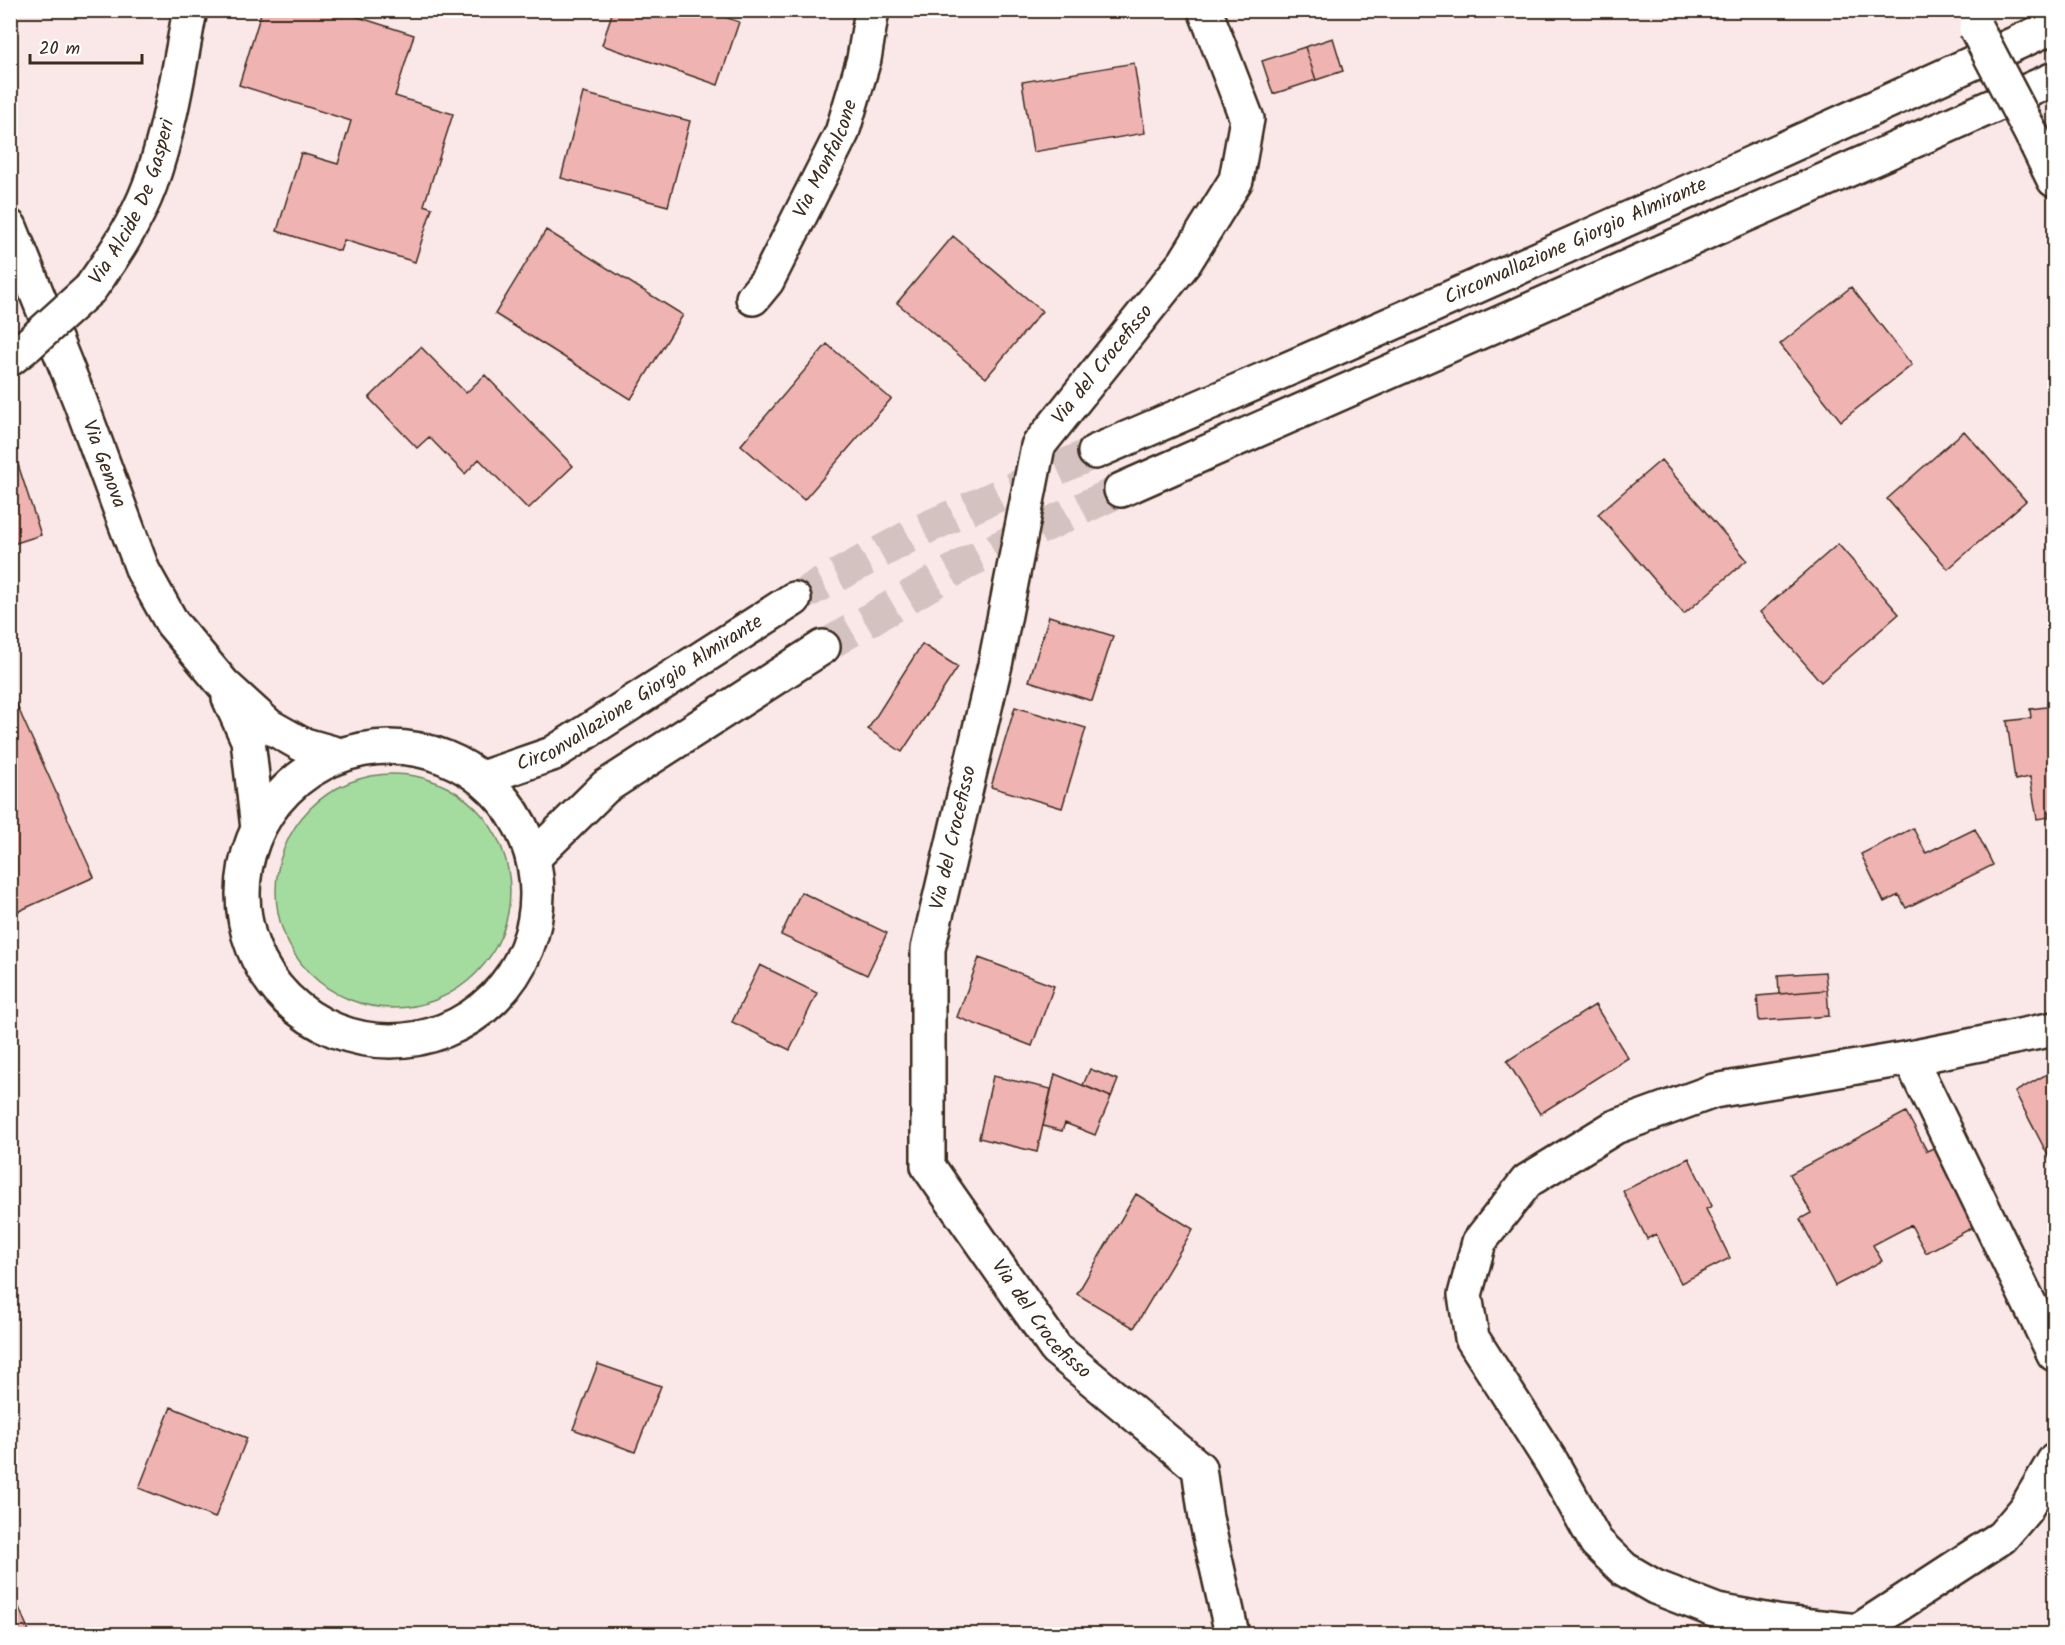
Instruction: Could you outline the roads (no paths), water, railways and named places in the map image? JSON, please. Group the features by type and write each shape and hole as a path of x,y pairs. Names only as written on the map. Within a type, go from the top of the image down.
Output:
{"main road":[{"name":"Via Alcide De Gasperi","path":"20,352 90,289 120,247 149,187 168,125 190,10"},
{"name":"Via Monfalcone","path":"753,298 767,281 842,133 864,59 872,10"},
{"name":"Via del Crocefisso","path":"1205,10 1247,119 1236,180 1185,262 1038,446 994,665 928,949 928,1166 1056,1349 1199,1468 1206,1518 1232,1635"},
{"path":"1972,19 2055,180"},
{"name":"Circonvallazione Giorgio Almirante","path":"1095,452 1273,376 1693,190 2055,26"},
{"path":"1121,490 2055,79"},
{"name":"Via Genova","path":"10,227 80,401 143,571 172,623 224,685 269,726 301,744 340,755"},
{"name":"Circonvallazione Giorgio Almirante","path":"482,778 552,754 794,599"},
{"path":"533,858 605,787 823,646"},
{"name":"Via Genova","path":"224,685 248,740 258,829"},
{"name":"Via Genova","path":"377,747 414,748 450,759 482,778 514,814 533,858 538,902 530,944 509,983 478,1014 439,1034 397,1042 354,1038 314,1021 280,992 257,956 244,914 245,870 258,829 273,805 292,784 315,767 340,755 377,747"},
{"path":"2055,1029 1910,1058 1714,1091 1615,1128 1527,1181 1479,1242 1465,1295 1472,1338 1552,1462 1596,1542 1624,1569 1655,1587 1717,1611 1782,1623 1858,1631 2002,1537 2025,1510 2055,1461"},
{"path":"1910,1058 2055,1354"}],"tunnel":[{"path":"794,599 919,531 1095,452"},
{"path":"823,647 970,561 1121,490"}]}
